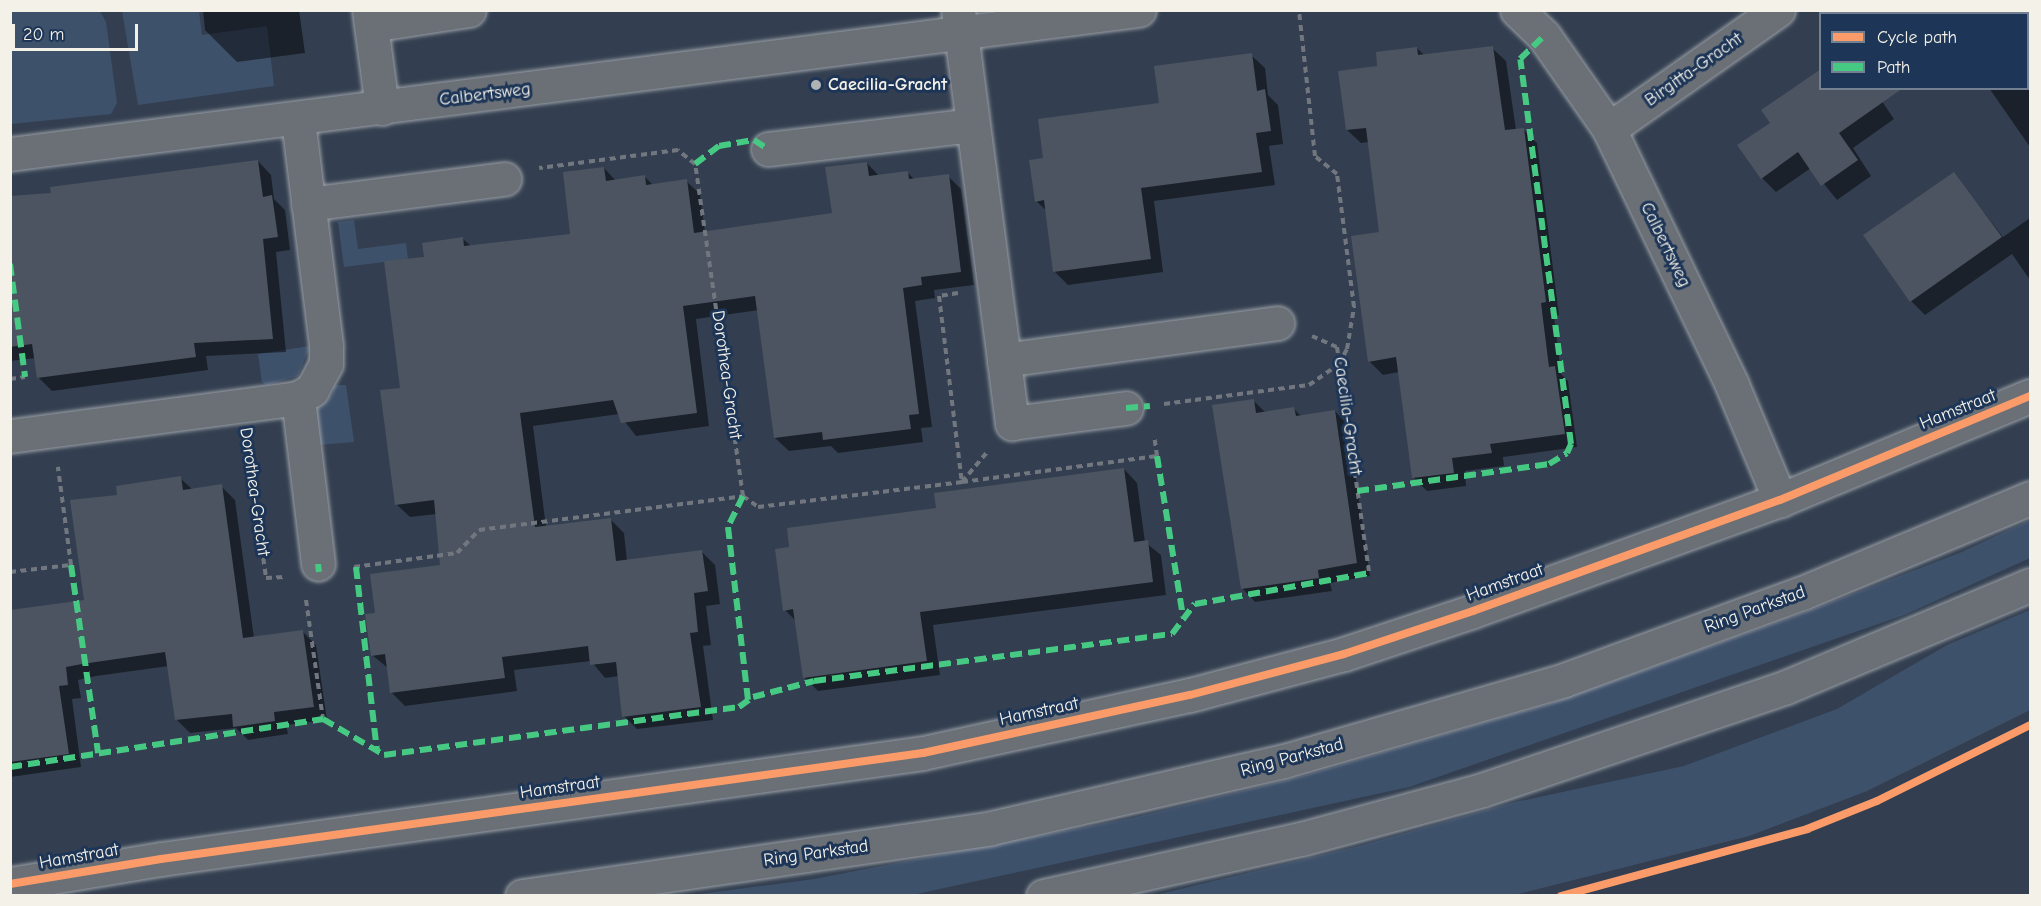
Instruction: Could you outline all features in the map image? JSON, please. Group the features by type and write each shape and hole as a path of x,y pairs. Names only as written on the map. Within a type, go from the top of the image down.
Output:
{"main road":[{"name":"Calbertsweg","path":"10,154 382,108 959,23 1139,10"},
{"name":"Calbertsweg","path":"1517,10 1544,36 1609,129 1731,385 1780,500"},
{"name":"Birgitta-Gracht","path":"1609,129 1778,10"},
{"path":"382,108 370,18 468,11"},
{"path":"959,23 1012,423 1126,408"},
{"path":"298,119 326,364 312,390 298,398 320,569"},
{"path":"768,148 972,125"},
{"path":"308,204 504,178"},
{"path":"1004,360 1278,323"},
{"name":"Hamstraat","path":"10,884 150,860 923,753 1109,712 1344,654 1780,500 2031,396"},
{"name":"Dorothea-Gracht","path":"10,436 298,398"},
{"name":"Ring Parkstad","path":"522,896 991,828 1284,761 1564,680 1802,593 2031,498"},
{"path":"1043,896 1301,839 1482,790 1786,687 2031,585"}],"path":[{"path":"10,379 25,377"},
{"path":"742,496 758,507 962,482 1012,423"},
{"path":"10,572 71,565 54,430"},
{"path":"306,597 323,719"}],"shaded area":[{"path":"11,10 100,11 106,22 117,103 111,114 11,124"},
{"path":"122,11 199,11 202,35 267,26 274,86 138,105"},
{"path":"354,220 358,249 406,243 408,259 344,267 338,222"},
{"path":"310,346 298,376 267,385 262,382 258,354"},
{"path":"335,385 346,385 354,442 318,445 315,411 332,395"},
{"path":"2030,520 2030,558 1904,615 1409,787 912,895 693,895 814,879 1132,818 1296,778 1552,703 1803,613 1962,552"},
{"path":"2030,610 2030,710 1867,791 1749,836 1514,895 1156,895 1363,845 1511,803 1684,766 1837,709 1947,645"}],"building":[{"path":"1493,46 1505,130 1524,128 1546,302 1541,303 1549,367 1555,366 1565,434 1490,444 1492,453 1452,458 1454,473 1412,478 1396,357 1368,362 1351,236 1379,232 1366,128 1346,130 1338,71 1377,66 1376,52 1417,47 1418,55"},
{"path":"1252,53 1257,91 1265,89 1271,131 1256,133 1262,172 1141,188 1151,259 1053,272 1044,200 1035,202 1029,160 1043,158 1038,119 1159,103 1154,66"},
{"path":"1819,70 1819,90 1900,90 1839,133 1858,160 1821,186 1798,152 1761,179 1737,145 1770,123 1761,110"},
{"path":"258,160 263,197 272,195 278,237 263,239 273,339 194,343 196,357 37,378 32,344 10,347 10,196 51,193 50,187"},
{"path":"867,162 869,176 908,171 909,179 949,174 961,272 921,277 922,285 903,288 919,414 909,415 911,429 823,440 822,432 774,438 755,296 683,306 697,413 621,423 613,400 520,413 535,527 611,518 616,561 702,550 708,591 694,593 698,632 690,633 701,707 622,717 616,662 590,665 588,646 502,657 505,678 390,693 385,654 371,656 365,614 375,613 370,574 440,565 434,500 395,505 380,390 400,388 384,261 424,257 422,243 463,237 464,246 570,234 563,172 604,167 606,181 645,175 646,185 687,179 694,233 832,213 825,167"},
{"path":"1954,172 2002,237 1910,302 1863,235"},
{"path":"1254,399 1256,413 1294,407 1296,416 1335,410 1357,563 1318,570 1319,578 1241,589 1212,405"},
{"path":"1124,468 1134,542 1148,540 1153,582 920,612 927,661 803,678 793,609 783,611 775,549 789,547 787,528 936,508 934,493"},
{"path":"181,476 183,490 222,484 243,638 303,630 314,707 274,712 275,721 233,727 232,714 175,720 165,652 82,664 66,667 68,685 59,686 69,754 10,762 10,610 84,600 70,500 117,495 116,486"}],"marked path":[{"path":"1357,491 1549,464 1567,453 1571,444 1520,59 1544,36"},
{"path":"695,164 719,146 754,140 768,149"},
{"path":"10,264 25,377"},
{"path":"1126,408 1150,406"},
{"path":"1157,456 1183,616"},
{"path":"743,496 728,527 748,700"},
{"path":"318,564 319,572"},
{"path":"71,565 98,753"},
{"path":"356,567 377,751"},
{"path":"10,767 323,719 384,755 739,707 753,697 814,681 1172,634 1195,604 1369,573"}],"cycle path":[{"path":"10,884 161,859 923,753 1190,695 1344,654 1473,611 1780,500 2030,396"},
{"path":"1561,896 1807,829 1877,801 2030,725"}],"place":[{"name":"Caecilia-Gracht","path":"816,85"}]}
